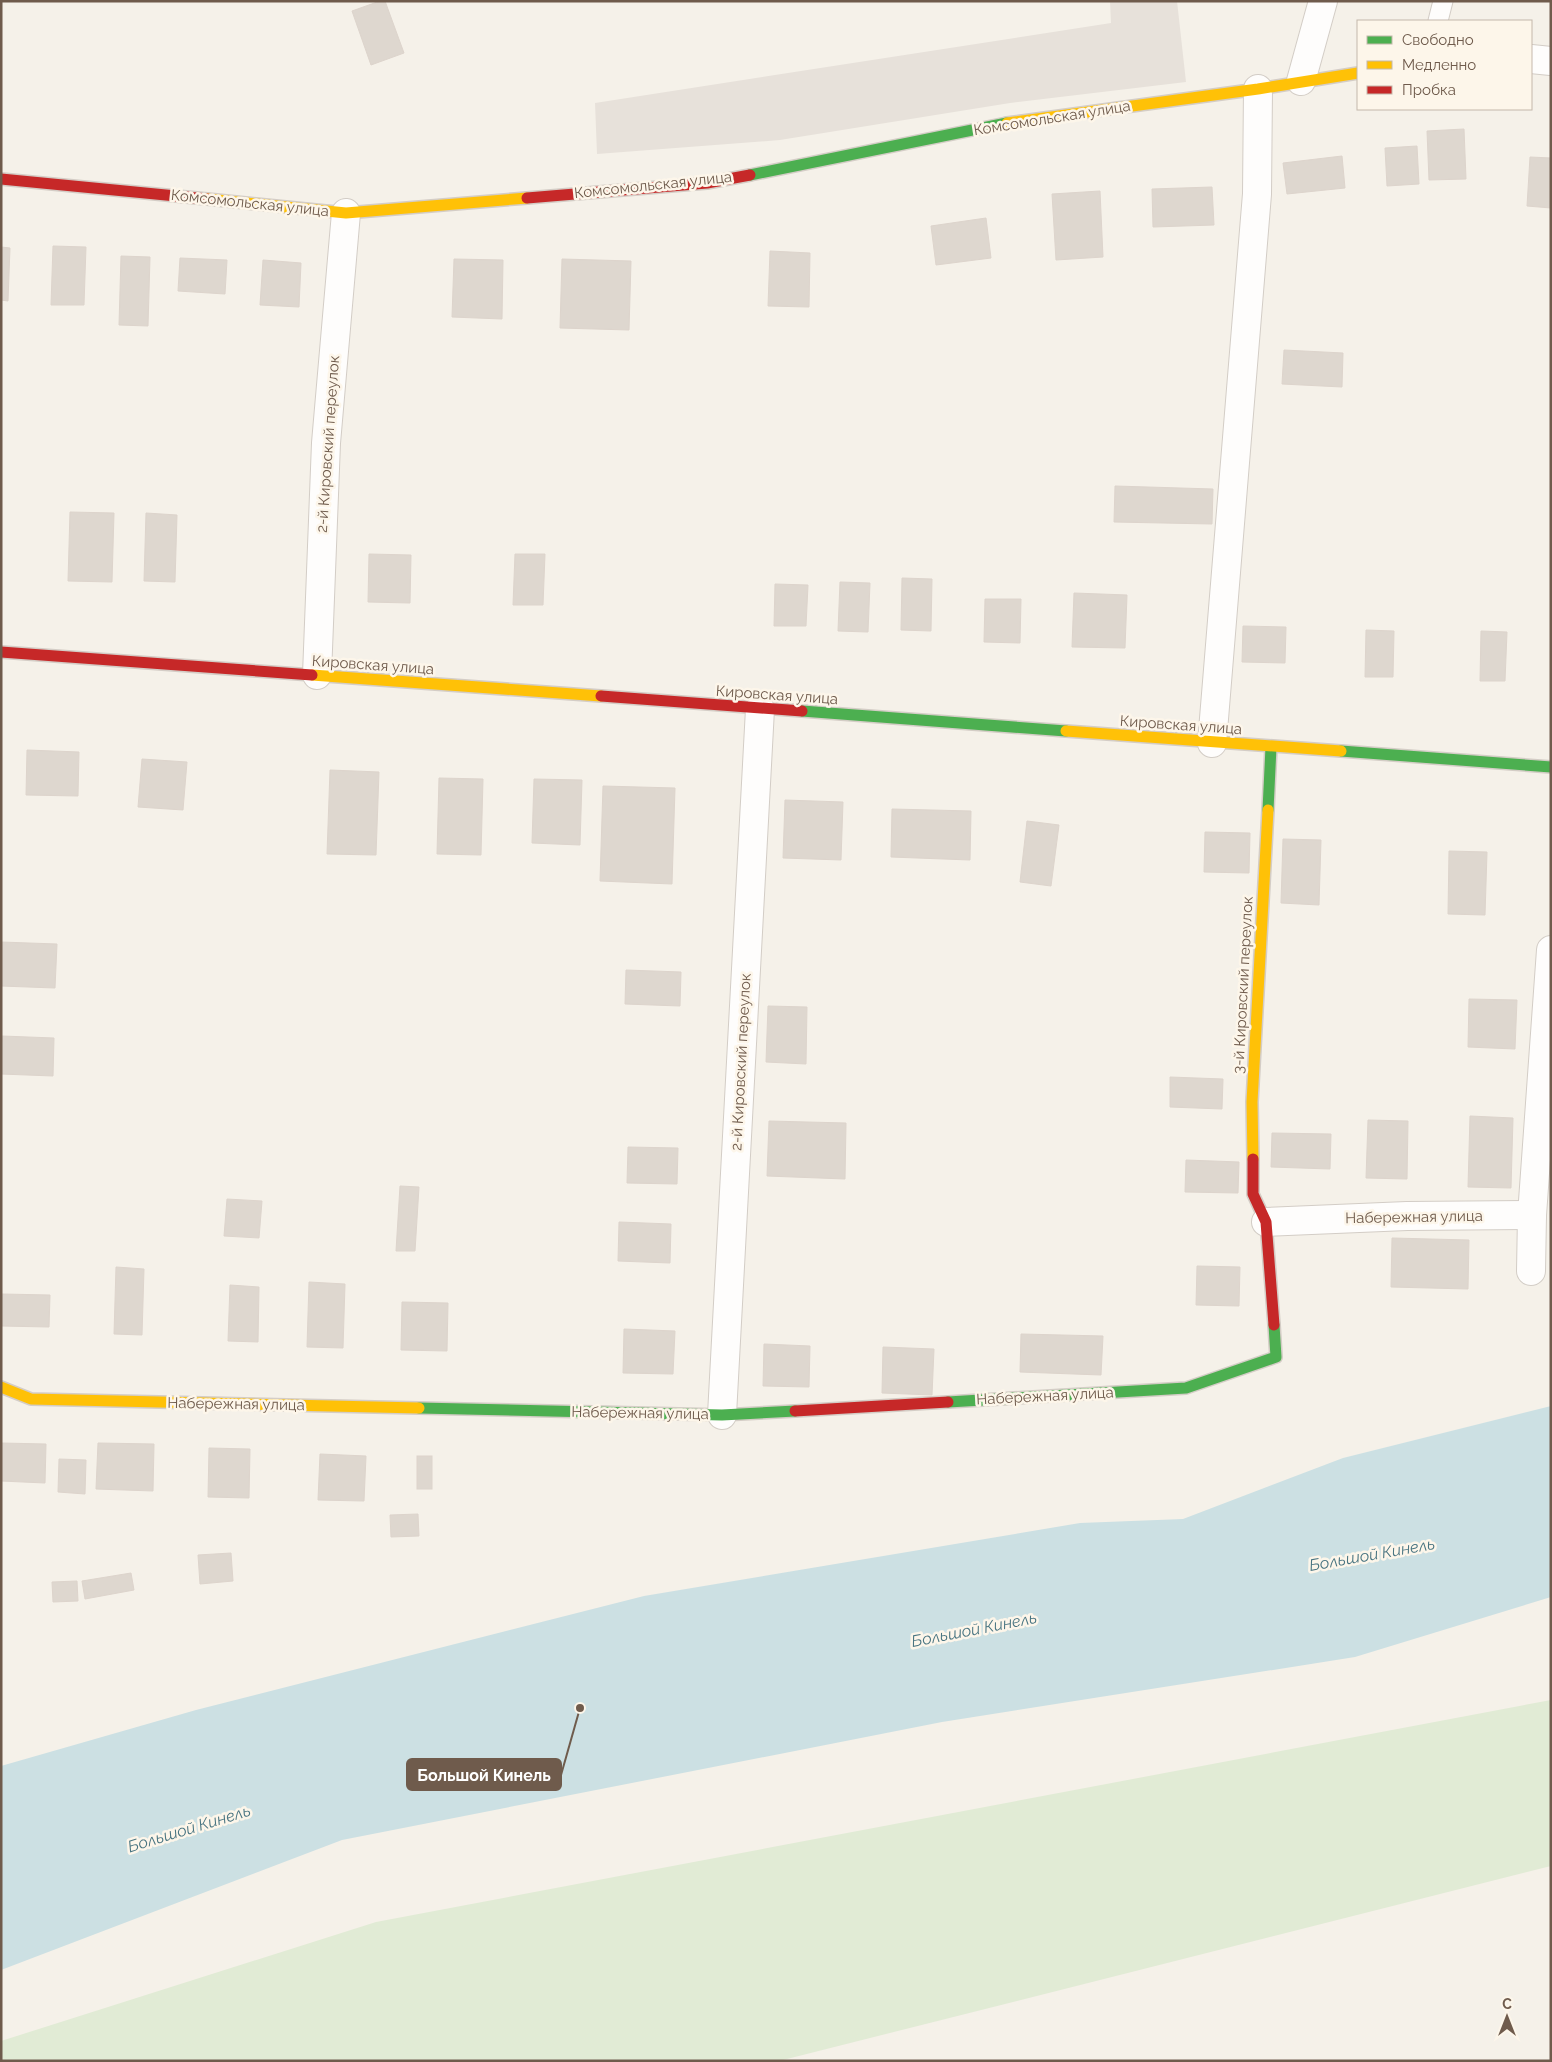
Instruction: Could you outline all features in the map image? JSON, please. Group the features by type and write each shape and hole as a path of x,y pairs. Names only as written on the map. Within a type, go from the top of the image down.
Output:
{"street":[{"path":"1301,81 1323,1"},
{"path":"1532,59 1551,61"},
{"name":"Комсомольская улица","path":"1,179 346,213 707,183 1018,120 1258,89 1357,73"},
{"path":"1212,743 1256,194 1258,89"},
{"name":"2-й Кировский переулок","path":"317,675 326,443 346,213"},
{"name":"Кировская улица","path":"1,652 1551,768"},
{"name":"2-й Кировский переулок","path":"722,1415 760,709"},
{"name":"3-й Кировский переулок","path":"1266,1222 1253,1194 1252,1102 1271,747"},
{"path":"1531,1271 1532,1215 1551,950"},
{"name":"Набережная улица","path":"1,1387 30,1400 722,1415 1186,1388 1276,1358 1266,1222 1407,1216 1532,1215"}],"lane":[{"path":"1438,20 1443,1"}],"shaded area":[{"path":"1110,1 1177,1 1186,82 1010,103 780,140 597,154 595,103 1111,23"}],"green space":[{"path":"1551,1700 1551,1866 779,2061 1,2061 1,2041 376,1922"}],"water":[{"path":"1551,1406 1551,1597 1355,1657 942,1722 342,1840 1,1970 1,1766 196,1710 644,1596 1080,1523 1183,1519 1343,1458"}],"building":[{"path":"385,1 404,53 371,65 352,11"},
{"path":"1464,129 1466,179 1429,180 1427,131"},
{"path":"1417,146 1419,184 1387,186 1385,148"},
{"path":"1342,156 1345,188 1287,194 1283,163"},
{"path":"1530,157 1551,158 1551,208 1527,206"},
{"path":"1212,187 1214,225 1153,227 1152,189"},
{"path":"1100,191 1103,257 1056,260 1052,194"},
{"path":"986,218 991,258 936,265 931,226"},
{"path":"53,246 86,247 84,305 51,305"},
{"path":"1,247 10,248 8,301 1,300"},
{"path":"770,251 810,253 809,307 768,306"},
{"path":"121,256 150,257 148,326 119,325"},
{"path":"180,258 227,260 225,294 178,291"},
{"path":"454,259 503,260 502,319 452,317"},
{"path":"562,259 631,261 629,330 560,328"},
{"path":"263,260 301,263 299,307 260,305"},
{"path":"1284,350 1343,353 1342,387 1282,384"},
{"path":"1115,486 1213,489 1212,524 1114,522"},
{"path":"70,512 114,513 112,582 68,581"},
{"path":"146,513 177,515 175,582 144,581"},
{"path":"369,554 411,555 410,603 368,602"},
{"path":"515,554 545,554 543,605 513,605"},
{"path":"902,578 932,579 931,631 901,630"},
{"path":"840,582 870,583 868,632 838,631"},
{"path":"775,584 808,585 806,626 774,626"},
{"path":"1074,593 1127,595 1125,648 1072,647"},
{"path":"985,599 1021,599 1020,643 984,642"},
{"path":"1243,626 1286,627 1285,663 1242,662"},
{"path":"1366,630 1394,631 1393,677 1365,677"},
{"path":"1481,631 1507,632 1505,681 1480,681"},
{"path":"27,750 79,752 78,796 26,795"},
{"path":"142,759 187,762 183,810 138,807"},
{"path":"330,770 379,772 376,855 327,854"},
{"path":"439,778 483,779 481,855 437,854"},
{"path":"534,779 582,780 580,845 532,843"},
{"path":"603,786 675,788 672,884 600,881"},
{"path":"785,800 843,802 841,860 783,858"},
{"path":"892,809 971,811 970,860 891,857"},
{"path":"1027,821 1059,825 1051,886 1020,882"},
{"path":"1205,832 1250,833 1249,873 1204,872"},
{"path":"1283,839 1321,840 1319,905 1281,903"},
{"path":"1449,851 1487,852 1485,915 1448,914"},
{"path":"1,942 57,944 55,988 1,986"},
{"path":"626,970 681,972 680,1006 625,1004"},
{"path":"1469,999 1517,1000 1515,1049 1468,1047"},
{"path":"768,1006 807,1007 806,1064 766,1062"},
{"path":"2,1036 54,1038 53,1076 1,1074"},
{"path":"1170,1077 1223,1079 1222,1109 1170,1107"},
{"path":"1470,1116 1513,1118 1511,1188 1468,1187"},
{"path":"1368,1120 1408,1121 1407,1179 1366,1178"},
{"path":"769,1121 846,1123 845,1179 767,1176"},
{"path":"1272,1133 1331,1134 1330,1169 1271,1167"},
{"path":"628,1147 678,1148 677,1184 627,1183"},
{"path":"1186,1160 1239,1162 1238,1193 1185,1192"},
{"path":"400,1186 419,1187 415,1251 396,1251"},
{"path":"227,1199 262,1201 259,1238 224,1236"},
{"path":"619,1222 671,1224 670,1263 618,1261"},
{"path":"1392,1238 1469,1240 1468,1289 1391,1287"},
{"path":"1197,1266 1240,1267 1239,1306 1196,1305"},
{"path":"116,1267 144,1269 142,1335 114,1334"},
{"path":"309,1282 345,1284 343,1348 307,1347"},
{"path":"230,1285 259,1287 258,1342 228,1341"},
{"path":"2,1294 50,1295 49,1327 1,1326"},
{"path":"402,1302 448,1303 447,1351 401,1350"},
{"path":"624,1329 675,1331 673,1374 623,1373"},
{"path":"1021,1334 1103,1336 1101,1375 1020,1372"},
{"path":"764,1344 810,1346 809,1387 763,1386"},
{"path":"883,1347 934,1349 932,1395 882,1393"},
{"path":"1,1443 46,1444 45,1483 1,1481"},
{"path":"98,1443 154,1444 153,1491 96,1489"},
{"path":"209,1448 250,1449 249,1498 208,1497"},
{"path":"320,1454 366,1456 364,1501 318,1500"},
{"path":"417,1456 432,1456 432,1489 417,1489"},
{"path":"59,1459 86,1460 85,1494 58,1492"},
{"path":"418,1514 419,1536 391,1537 390,1515"},
{"path":"231,1553 233,1581 200,1584 198,1555"},
{"path":"131,1573 134,1590 85,1599 82,1581"},
{"path":"77,1581 78,1601 53,1602 52,1582"}],"traffic: fast":[{"path":"750,175 1007,123"},
{"path":"802,711 1066,731"},
{"path":"1268,810 1271,747"},
{"path":"1341,751 1551,767"},
{"path":"948,1402 1186,1388 1276,1357 1274,1325"},
{"path":"419,1408 722,1415 795,1411"}],"traffic: slow":[{"path":"1007,123 1258,89 1357,73"},
{"path":"207,199 346,213 527,198"},
{"path":"312,675 601,696"},
{"path":"1066,731 1341,751"},
{"path":"1253,1159 1252,1102 1268,810"},
{"path":"1,1387 31,1399 419,1408"}],"traffic: jam":[{"path":"527,198 707,183 750,175"},
{"path":"1,179 207,199"},
{"path":"1,652 312,675"},
{"path":"601,696 802,711"},
{"path":"1253,1159 1253,1194 1266,1222 1274,1325"},
{"path":"795,1411 948,1402"}],"place":[{"name":"Большой Кинель","path":"580,1708"}]}
